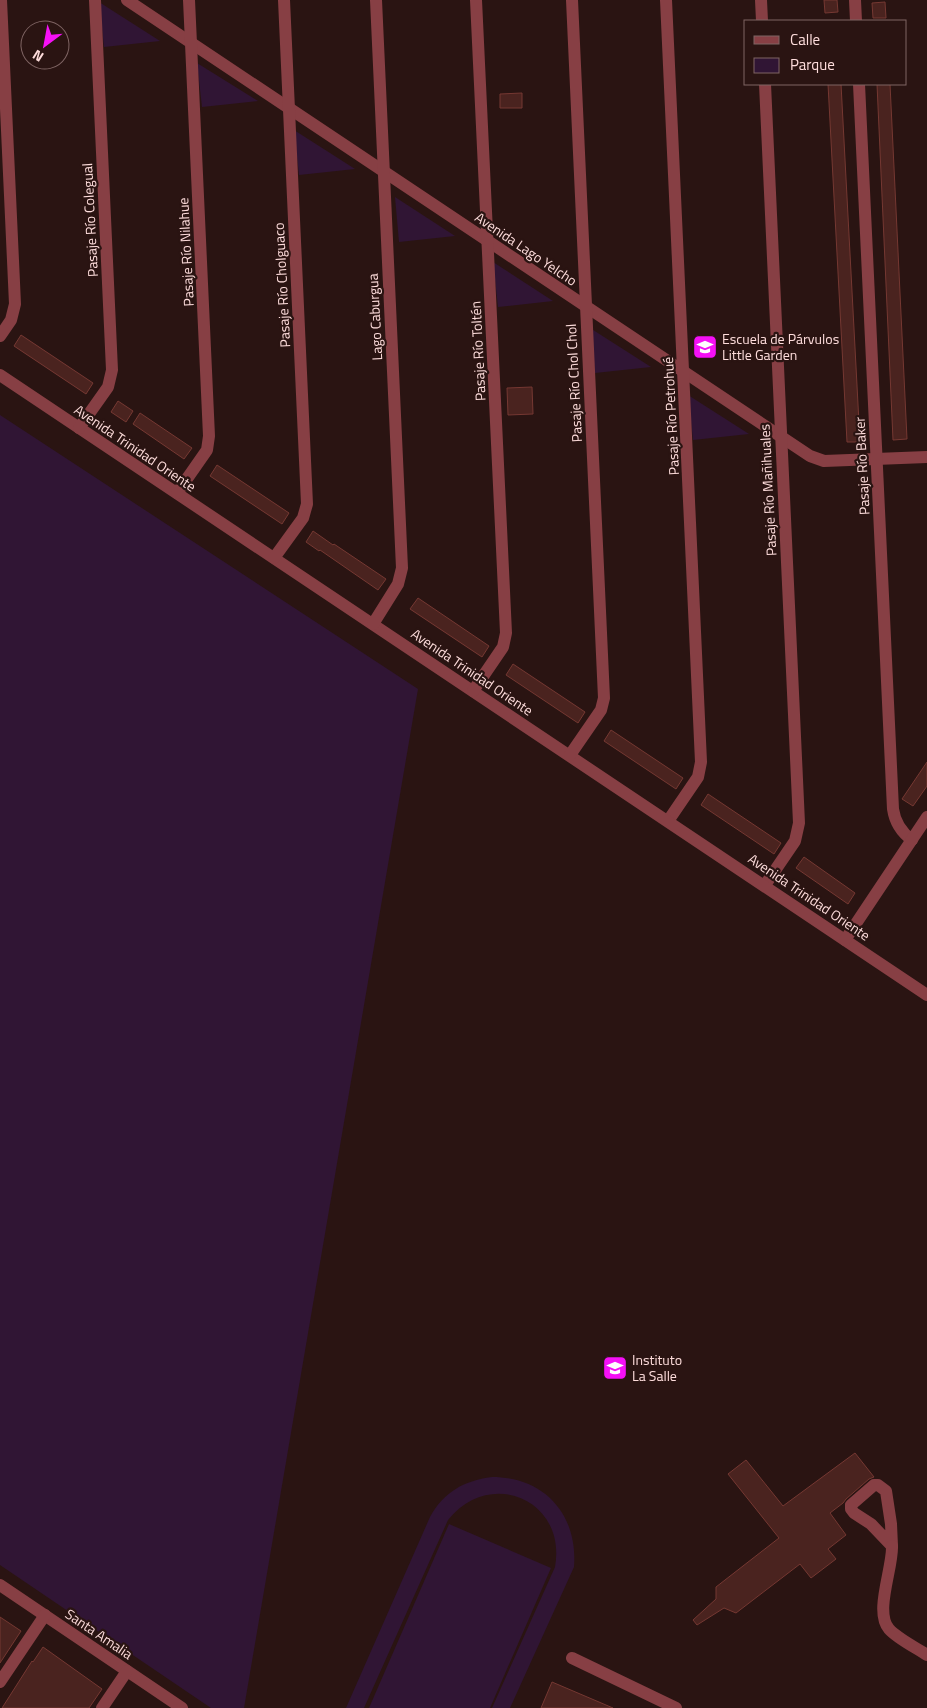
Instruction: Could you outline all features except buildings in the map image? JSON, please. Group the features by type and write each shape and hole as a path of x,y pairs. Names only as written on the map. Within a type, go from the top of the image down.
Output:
{"street":[{"path":"0,0 15,304 11,320 0,336"},
{"name":"Pasaje Río Colegual","path":"79,428 108,387 112,370 95,0"},
{"name":"Avenida Lago Yelcho","path":"127,0 683,372 819,460 927,457"},
{"name":"Pasaje Río Nilahue","path":"177,493 207,450 209,441 189,0"},
{"name":"Pasaje Río Cholguaco","path":"274,558 303,518 307,504 284,0"},
{"name":"Lago Caburgua","path":"373,624 398,584 402,568 376,0"},
{"name":"Pasaje Río Toltén","path":"473,691 503,647 506,633 476,0"},
{"name":"Pasaje Río Chol Chol","path":"570,755 601,710 604,698 572,0"},
{"name":"Pasaje Río Petrohué","path":"666,0 683,372 688,441 701,767 698,777 668,821"},
{"path":"761,0 762,20"},
{"path":"855,0 856,20"},
{"name":"Pasaje Río Mañihuales","path":"765,85 799,823 795,842 765,885"},
{"name":"Pasaje Río Baker","path":"859,85 893,809 897,824 912,840"},
{"name":"Avenida Trinidad Oriente","path":"0,375 927,995"},
{"path":"845,940 927,817"},
{"path":"892,1546 871,1524 851,1509 851,1505 874,1485 878,1485 886,1492 891,1524 892,1546 892,1556 883,1605 883,1618 890,1631 927,1655"},
{"name":"Santa Amalia","path":"0,1585 182,1708"},
{"path":"0,1682 45,1615"},
{"path":"572,1658 676,1708"},
{"path":"102,1708 127,1671"}],"green space":[{"path":"99,2 160,41 104,47"},
{"path":"197,63 258,101 202,107"},
{"path":"294,130 355,169 299,175"},
{"path":"395,197 455,236 399,242"},
{"path":"493,262 553,301 498,307"},
{"path":"590,328 651,367 595,373"},
{"path":"688,395 749,434 693,440"},
{"path":"0,415 418,689 244,1708 211,1708 0,1565"},
{"path":"492,1477 511,1479 528,1484 554,1502 564,1516 574,1548 574,1567 510,1708 492,1708 555,1567 556,1544 549,1524 537,1509 522,1498 503,1494 484,1496 465,1504 448,1520 364,1708 346,1708 435,1508 455,1489 472,1481"},
{"path":"449,1524 551,1568 490,1708 369,1708"}],"place":[{"name":"Escuela de Párvulos Little Garden","path":"705,347"},
{"name":"Instituto La Salle","path":"615,1368"}]}
